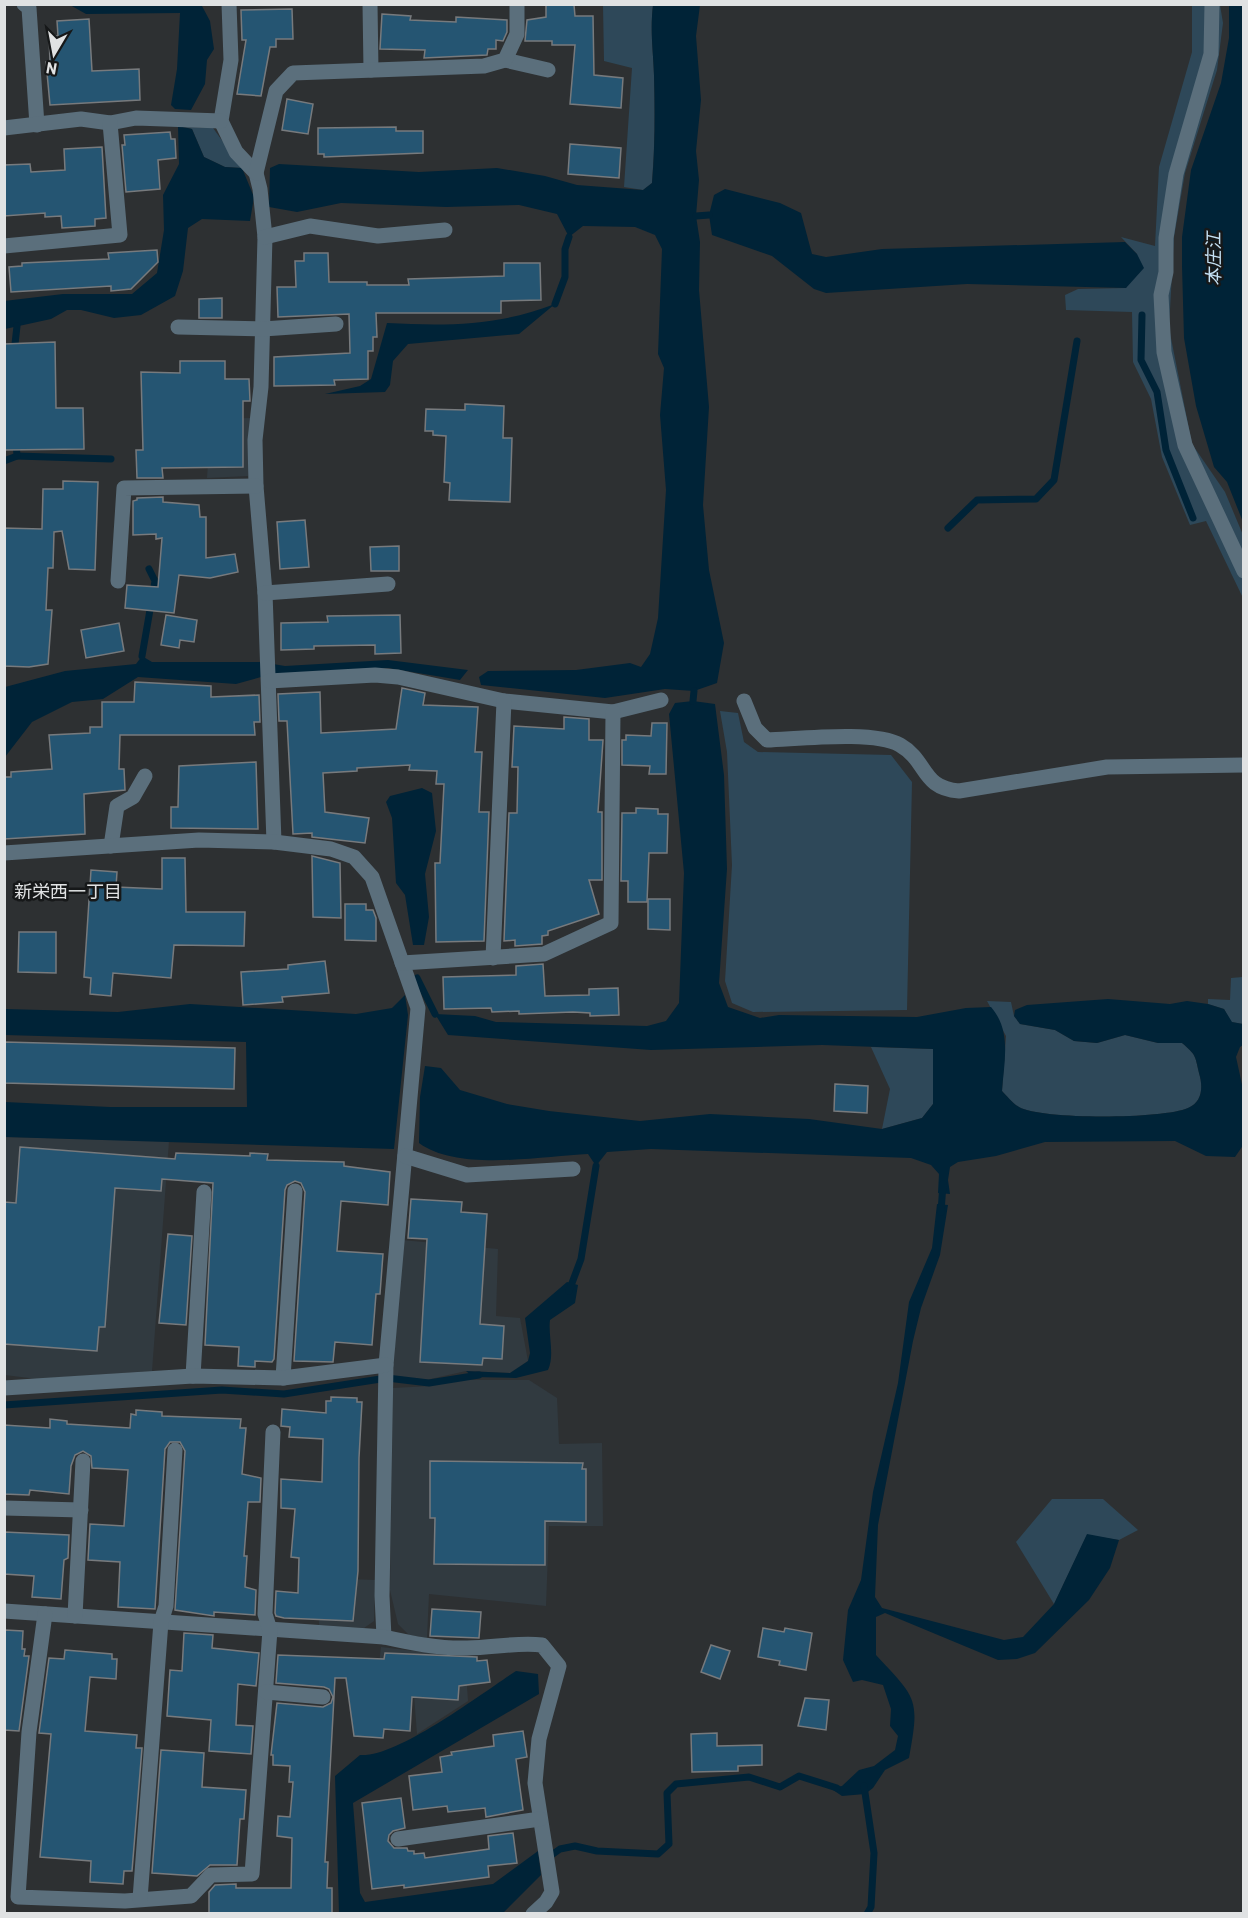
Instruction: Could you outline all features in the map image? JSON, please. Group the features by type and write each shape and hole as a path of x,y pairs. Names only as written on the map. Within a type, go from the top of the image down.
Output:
{"street":[{"path":"24,4 29,8 37,124"},
{"path":"229,4 231,60 220,121 236,152 256,173"},
{"path":"370,4 371,70"},
{"path":"505,60 517,34 517,4"},
{"path":"1212,4 1211,54 1176,174 1166,238 1166,272 1161,295 1164,352 1185,445 1238,542 1244,571"},
{"path":"274,842 268,656 255,440 261,387 265,237 256,173 276,91 293,73 484,66 505,60 548,70"},
{"path":"4,128 81,119 110,123 136,118 220,121"},
{"path":"4,246 120,235 110,123"},
{"path":"265,237 310,226 378,236 445,230"},
{"path":"178,327 263,329 336,324"},
{"path":"118,581 124,488 256,486"},
{"path":"265,593 388,584"},
{"path":"269,681 375,675 398,677 504,701 613,712 661,700"},
{"path":"744,700 755,728 767,740 846,737 882,739 899,744 914,755 931,783 944,790 959,791 1107,767 1244,765"},
{"path":"493,958 504,701"},
{"path":"402,963 544,954 611,923 613,712"},
{"path":"111,846 117,806 133,797 145,776"},
{"path":"4,853 199,840 274,842 331,849 354,857 372,877 418,1008 386,1365 382,1596 384,1637"},
{"path":"405,1150 467,1175 573,1169"},
{"path":"283,1378 295,1191"},
{"path":"193,1376 204,1192"},
{"path":"4,1388 193,1376 283,1378 386,1365"},
{"path":"45,1614 29,1731 18,1897 140,1899 191,1896 211,1875 252,1874 270,1630 265,1614 273,1432"},
{"path":"140,1899 161,1622 166,1606 175,1450"},
{"path":"75,1616 83,1461"},
{"path":"4,1508 81,1510"},
{"path":"4,1611 384,1637 415,1644 467,1648 525,1643 542,1645 560,1666 539,1739 536,1783 552,1892 550,1908 533,1914"},
{"path":"266,1692 323,1697"},
{"path":"398,1839 540,1819"}],"shaded area":[{"path":"603,5 653,5 654,156 652,183 643,190 624,187 632,68 604,61"},
{"path":"1192,5 1220,5 1223,23 1217,70 1185,173 1174,237 1169,328 1192,444 1225,492 1243,535 1243,598 1206,521 1190,525 1162,457 1151,399 1133,362 1132,312 1066,310 1065,295 1078,289 1126,288 1137,254 1121,237 1155,246 1159,167 1192,52"},
{"path":"184,127 213,128 242,168 225,167 204,157 192,129"},
{"path":"250,418 248,476 207,478 211,419"},
{"path":"720,711 738,713 744,742 758,752 891,755 912,782 907,1010 753,1012 732,1003 725,981 732,865 727,752"},
{"path":"1243,977 1243,1024 1231,1022 1224,1009 1208,1004 1208,999 1230,1000 1231,978"},
{"path":"987,1001 1011,1002 1014,1016 1020,1024 1055,1030 1074,1041 1097,1043 1125,1035 1158,1043 1182,1043 1196,1059 1201,1083 1199,1098 1188,1108 1175,1112 1130,1116 1051,1114 1019,1107 1002,1091 1006,1036"},
{"path":"871,1047 933,1049 933,1104 922,1118 882,1129 890,1089"},
{"path":"5,1137 169,1141 152,1371 37,1379 5,1375"},
{"path":"402,1240 498,1249 496,1316 520,1318 528,1361 510,1373 466,1371 426,1380 393,1376"},
{"path":"458,1380 529,1380 557,1398 559,1444 602,1443 603,1526 549,1526 546,1606 429,1594 427,1638 409,1635 398,1624 390,1590 393,1388 431,1386"},
{"path":"1052,1499 1103,1499 1138,1530 1119,1540 1087,1535 1054,1604 1016,1542"},
{"path":"320,1578 375,1580 374,1621 364,1628 319,1625"},
{"path":"381,1647 465,1657 468,1701 417,1734 414,1695 376,1691"}],"water":[{"path":"70,5 202,6 210,21 214,49 207,60 205,84 191,110 175,109 171,105 177,69 180,13 86,14"},
{"path":"653,5 700,5 696,36 701,100 696,151 699,180 696,216 700,242 699,290 709,407 703,505 709,570 724,643 717,683 694,691 665,689 605,698 481,685 479,677 488,671 576,670 630,663 641,667 650,654 658,618 666,490 660,415 664,368 658,354 662,249 655,235 635,227 583,226 569,237 557,214 519,205 446,207 341,203 297,212 269,207 270,168 279,164 419,172 497,168 545,176 577,185 643,190 652,183 654,156"},
{"name":"本庄江","path":"1229,5 1244,5 1243,522 1227,482 1214,467 1196,406 1184,338 1182,266 1182,237 1191,170 1221,83 1229,38"},
{"path":"178,126 192,129 204,157 225,167 242,168 254,197 250,221 202,219 188,228 183,271 175,296 141,315 114,318 81,310 67,310 51,319 5,329 4,301 63,294 132,294 157,273 164,230 163,195 179,164"},
{"path":"725,189 780,203 801,213 812,254 826,257 882,249 1125,242 1137,254 1144,268 1126,288 967,284 826,293 814,289 772,256 712,235 709,215 714,195"},
{"path":"555,304 519,334 408,344 393,361 390,385 385,392 325,394 360,386 371,379 387,323 472,323 513,317"},
{"path":"142,656 152,662 261,662 285,666 388,660 468,670 460,680 388,668 261,677 236,684 138,677 103,699 72,702 32,722 5,757 5,687 65,671 136,664"},
{"path":"693,701 715,704 724,775 727,869 719,983 728,1007 760,1018 779,1015 917,1017 966,1008 991,1007 998,1016 1004,1036 1002,1091 1012,1102 1032,1111 1051,1114 1130,1116 1175,1112 1197,1102 1201,1088 1197,1062 1182,1043 1158,1043 1125,1035 1097,1043 1074,1041 1055,1030 1020,1024 1014,1016 1015,1010 1027,1005 1108,999 1170,1004 1187,1001 1208,1004 1224,1009 1232,1022 1243,1024 1243,1045 1236,1057 1243,1089 1244,1144 1235,1157 1206,1156 1175,1141 1045,1142 996,1156 958,1162 950,1167 948,1180 950,1194 938,1193 939,1174 931,1165 911,1158 651,1149 607,1152 596,1166 588,1154 477,1160 436,1152 419,1143 420,1097 425,1066 441,1068 460,1090 507,1104 640,1121 710,1114 809,1119 882,1129 922,1118 933,1104 933,1049 822,1045 651,1050 448,1035 435,1014 475,1016 496,1022 647,1026 666,1021 679,1003 684,873 669,714 675,703"},
{"path":"422,788 432,793 436,831 425,874 429,917 424,945 413,945 405,895 396,883 392,818 386,802 390,796"},
{"path":"405,995 408,1015 394,1149 5,1137 5,1102 110,1107 247,1107 246,1042 5,1035 5,1009 118,1012 190,1004 356,1014 392,1008"},
{"path":"937,1204 948,1205 940,1255 921,1308 913,1341 878,1525 875,1597 882,1608 1004,1640 1023,1637 1054,1604 1087,1534 1119,1540 1110,1568 1089,1600 1035,1653 1017,1659 998,1660 885,1613 876,1617 876,1655 900,1681 912,1700 914,1723 909,1758 885,1770 873,1788 865,1794 842,1796 830,1788 842,1786 859,1770 874,1766 895,1750 898,1736 890,1726 891,1709 883,1685 862,1680 853,1682 843,1660 848,1610 861,1580 873,1492 898,1383 909,1302 932,1248"},
{"path":"567,1282 578,1285 575,1303 550,1320 551,1358 548,1370 516,1378 473,1377 466,1371 510,1373 528,1361 530,1353 525,1318"},
{"path":"516,1671 538,1674 539,1694 353,1803 360,1893 365,1902 493,1884 538,1851 541,1875 503,1913 339,1913 335,1776 360,1755 376,1753 417,1736"}],"building":[{"path":"546,5 574,5 575,16 593,16 594,75 623,78 621,108 570,104 575,45 552,45 552,41 525,41 527,20 546,17"},
{"path":"292,9 293,39 276,39 276,47 270,47 261,96 237,94 246,40 242,40 241,10"},
{"path":"382,14 411,16 410,20 456,22 456,17 507,20 507,32 503,41 496,40 496,49 488,49 487,55 424,58 425,50 380,49"},
{"path":"89,19 92,71 139,69 140,100 50,105 46,62 50,62 49,36 58,36 57,21"},
{"path":"287,99 313,104 308,134 282,130"},
{"path":"396,127 396,131 423,131 423,153 324,157 324,154 318,154 318,128"},
{"path":"170,132 171,139 175,139 176,158 158,160 160,189 126,192 122,145 125,145 124,135"},
{"path":"570,144 621,148 619,178 568,174"},
{"path":"102,147 106,218 95,219 95,226 62,228 61,216 45,217 45,213 4,216 4,165 30,164 31,172 65,170 64,149"},
{"path":"157,250 158,262 131,289 111,291 111,286 11,292 9,267 22,266 22,263 109,259 108,253"},
{"path":"304,253 328,253 329,282 367,282 367,285 409,285 408,279 504,276 504,263 540,263 541,300 501,301 501,313 376,313 377,337 373,337 373,351 368,351 368,379 334,380 335,385 274,386 274,357 350,353 349,314 278,317 277,287 296,287 295,261 304,261"},
{"path":"222,298 222,318 199,318 199,299"},
{"path":"55,342 56,408 83,408 84,449 4,450 4,344"},
{"path":"180,361 225,361 225,379 249,379 250,401 243,401 243,467 162,468 163,478 137,478 136,450 143,450 141,372 180,373"},
{"path":"465,404 504,406 503,438 512,438 510,502 449,500 450,483 444,482 446,436 433,435 433,431 425,431 426,409 465,410"},
{"path":"63,481 98,482 95,570 69,569 62,531 54,532 53,568 48,568 46,610 52,610 48,664 29,667 4,666 4,528 42,529 43,489 63,489"},
{"path":"163,497 163,502 199,505 200,517 206,517 206,558 235,554 238,572 210,578 179,575 174,613 125,608 127,585 158,587 162,538 156,539 156,534 133,535 133,501 137,498"},
{"path":"305,520 309,567 280,569 277,522"},
{"path":"399,546 399,571 371,571 370,547"},
{"path":"166,615 197,620 194,642 180,640 179,648 161,645"},
{"path":"400,615 401,653 375,654 375,645 314,646 314,649 281,650 281,623 328,622 327,616"},
{"path":"119,623 124,651 86,658 81,630"},
{"path":"135,682 211,686 211,697 259,695 260,722 254,722 255,735 120,735 119,769 124,769 125,790 84,794 85,834 4,839 4,777 11,777 11,772 52,769 49,735 90,733 90,727 102,727 102,702 134,702"},
{"path":"402,688 425,693 423,705 478,707 475,752 482,752 479,812 489,812 484,941 436,942 435,863 440,863 444,784 436,784 437,771 409,770 410,765 357,768 357,771 323,773 325,812 369,818 365,843 312,837 312,833 293,834 287,721 279,721 278,694 320,692 321,733 396,729"},
{"path":"564,717 589,719 589,740 603,740 598,812 602,812 602,880 589,880 599,914 548,931 548,935 542,936 542,944 515,946 515,940 504,941 509,813 517,813 518,767 512,767 514,726 564,729"},
{"path":"652,723 667,723 666,774 649,774 650,766 622,765 622,740 626,740 626,735 651,736"},
{"path":"256,762 258,829 171,828 171,807 178,807 179,766"},
{"path":"636,808 658,809 658,814 668,814 667,853 649,853 647,902 628,902 628,881 621,881 622,813 636,813"},
{"path":"312,856 340,863 341,918 313,917"},
{"path":"162,858 185,858 186,912 245,912 244,946 174,945 171,978 113,973 111,996 90,994 91,978 84,977 91,870 117,872 116,887 162,889"},
{"path":"648,899 670,899 670,930 648,929"},
{"path":"345,904 366,904 366,910 373,910 376,918 376,941 345,940"},
{"path":"19,932 56,932 56,973 18,972"},
{"path":"325,961 329,993 282,997 283,1002 243,1005 241,972 288,969 288,965"},
{"path":"543,964 545,996 589,995 589,989 618,988 619,1015 590,1016 590,1013 573,1012 519,1014 519,1011 492,1012 491,1008 444,1009 443,977 516,975 516,966"},
{"path":"4,1042 235,1048 234,1089 4,1083"},
{"path":"835,1084 868,1086 867,1113 834,1111"},
{"path":"20,1147 175,1159 176,1153 250,1156 250,1153 268,1154 267,1160 344,1162 344,1166 390,1172 388,1205 341,1201 337,1251 383,1254 380,1294 376,1294 372,1345 335,1342 333,1362 294,1361 305,1192 301,1183 295,1181 287,1185 285,1190 274,1359 272,1362 255,1361 255,1367 238,1366 239,1347 205,1345 213,1183 162,1179 161,1191 115,1188 105,1327 99,1327 97,1351 4,1344 4,1202 16,1203"},
{"path":"411,1199 462,1202 461,1212 487,1214 480,1324 504,1326 502,1359 483,1358 482,1365 420,1362 427,1239 408,1238"},
{"path":"168,1234 192,1236 186,1325 159,1323"},
{"path":"331,1397 357,1398 357,1402 362,1402 358,1571 353,1621 284,1618 276,1616 275,1613 276,1591 298,1593 299,1558 291,1557 295,1509 281,1508 281,1479 322,1482 323,1439 289,1437 290,1427 281,1426 282,1409 326,1413 326,1401 331,1401"},
{"path":"136,1410 162,1412 162,1416 241,1419 240,1428 246,1428 242,1474 261,1478 260,1502 248,1502 244,1556 247,1556 245,1587 256,1590 255,1615 214,1612 214,1616 175,1610 185,1451 180,1442 170,1442 165,1449 155,1609 118,1607 120,1562 88,1560 90,1524 124,1526 128,1470 92,1468 91,1456 83,1451 75,1455 71,1466 69,1494 30,1490 29,1495 4,1494 4,1425 50,1428 50,1419 67,1421 67,1424 130,1428 131,1414 136,1415"},
{"path":"430,1461 583,1463 582,1469 586,1469 586,1522 545,1521 545,1565 434,1564 435,1518 430,1518"},
{"path":"4,1532 69,1535 68,1558 64,1560 61,1599 32,1597 34,1576 4,1574"},
{"path":"432,1609 481,1612 479,1638 430,1636"},
{"path":"763,1628 784,1632 785,1628 812,1633 806,1670 779,1665 780,1661 758,1657"},
{"path":"5,1630 23,1631 22,1649 25,1649 24,1656 29,1656 19,1731 4,1730"},
{"path":"184,1633 213,1635 212,1648 259,1653 256,1686 238,1684 236,1725 253,1726 251,1754 209,1751 211,1720 167,1716 170,1670 182,1671"},
{"path":"711,1645 730,1651 720,1679 701,1672"},
{"path":"65,1650 112,1654 112,1659 117,1659 116,1679 90,1677 85,1731 137,1735 136,1748 142,1748 132,1871 124,1871 123,1884 90,1882 91,1861 40,1857 51,1734 39,1733 49,1658 64,1659"},
{"path":"385,1653 477,1657 477,1661 487,1660 490,1682 459,1686 458,1700 412,1697 410,1731 384,1729 383,1738 354,1736 346,1678 335,1678 325,1862 328,1862 327,1888 332,1888 332,1913 209,1914 209,1892 215,1885 236,1884 236,1888 291,1888 292,1838 277,1836 278,1816 290,1817 293,1782 289,1782 290,1766 273,1765 273,1755 271,1755 277,1703 323,1707 331,1703 333,1697 329,1689 324,1687 276,1683 278,1655 384,1659"},
{"path":"805,1698 829,1700 826,1730 798,1726"},
{"path":"523,1731 527,1757 516,1759 523,1810 486,1817 485,1808 448,1812 447,1806 413,1810 409,1776 442,1772 440,1757 452,1755 451,1752 494,1746 493,1735"},
{"path":"717,1733 717,1746 762,1745 762,1765 738,1766 738,1771 692,1772 691,1734"},
{"path":"161,1750 204,1753 202,1787 246,1790 244,1819 240,1819 237,1865 210,1865 197,1876 152,1873"},
{"path":"401,1798 405,1828 393,1831 389,1835 388,1841 394,1848 407,1848 408,1851 414,1851 414,1854 424,1853 425,1858 489,1849 488,1836 513,1833 517,1863 488,1866 489,1877 404,1888 404,1885 372,1889 362,1803"}],"waterway":[{"path":"696,216 709,215"},
{"path":"555,304 565,277 565,249 569,237"},
{"path":"1142,315 1141,360 1157,392 1166,450 1193,518"},
{"path":"14,353 17,326"},
{"path":"948,528 977,500 1036,499 1054,480 1077,341"},
{"path":"4,461 17,456 16,442"},
{"path":"17,456 111,459"},
{"path":"142,656 155,581 149,569"},
{"path":"693,701 694,691"},
{"path":"417,978 435,1014"},
{"path":"569,1291 581,1259 596,1166"},
{"path":"941,1212 943,1184"},
{"path":"4,1405 222,1390 284,1394 387,1378 429,1383 479,1375"},
{"path":"546,1859 560,1849 575,1846 597,1851 658,1854 669,1844 667,1793 676,1784 749,1777 780,1787 799,1776 837,1788"},
{"path":"864,1786 874,1853 871,1907 867,1914"}],"district":[{"name":"新栄西一丁目","path":"68,892"}]}
